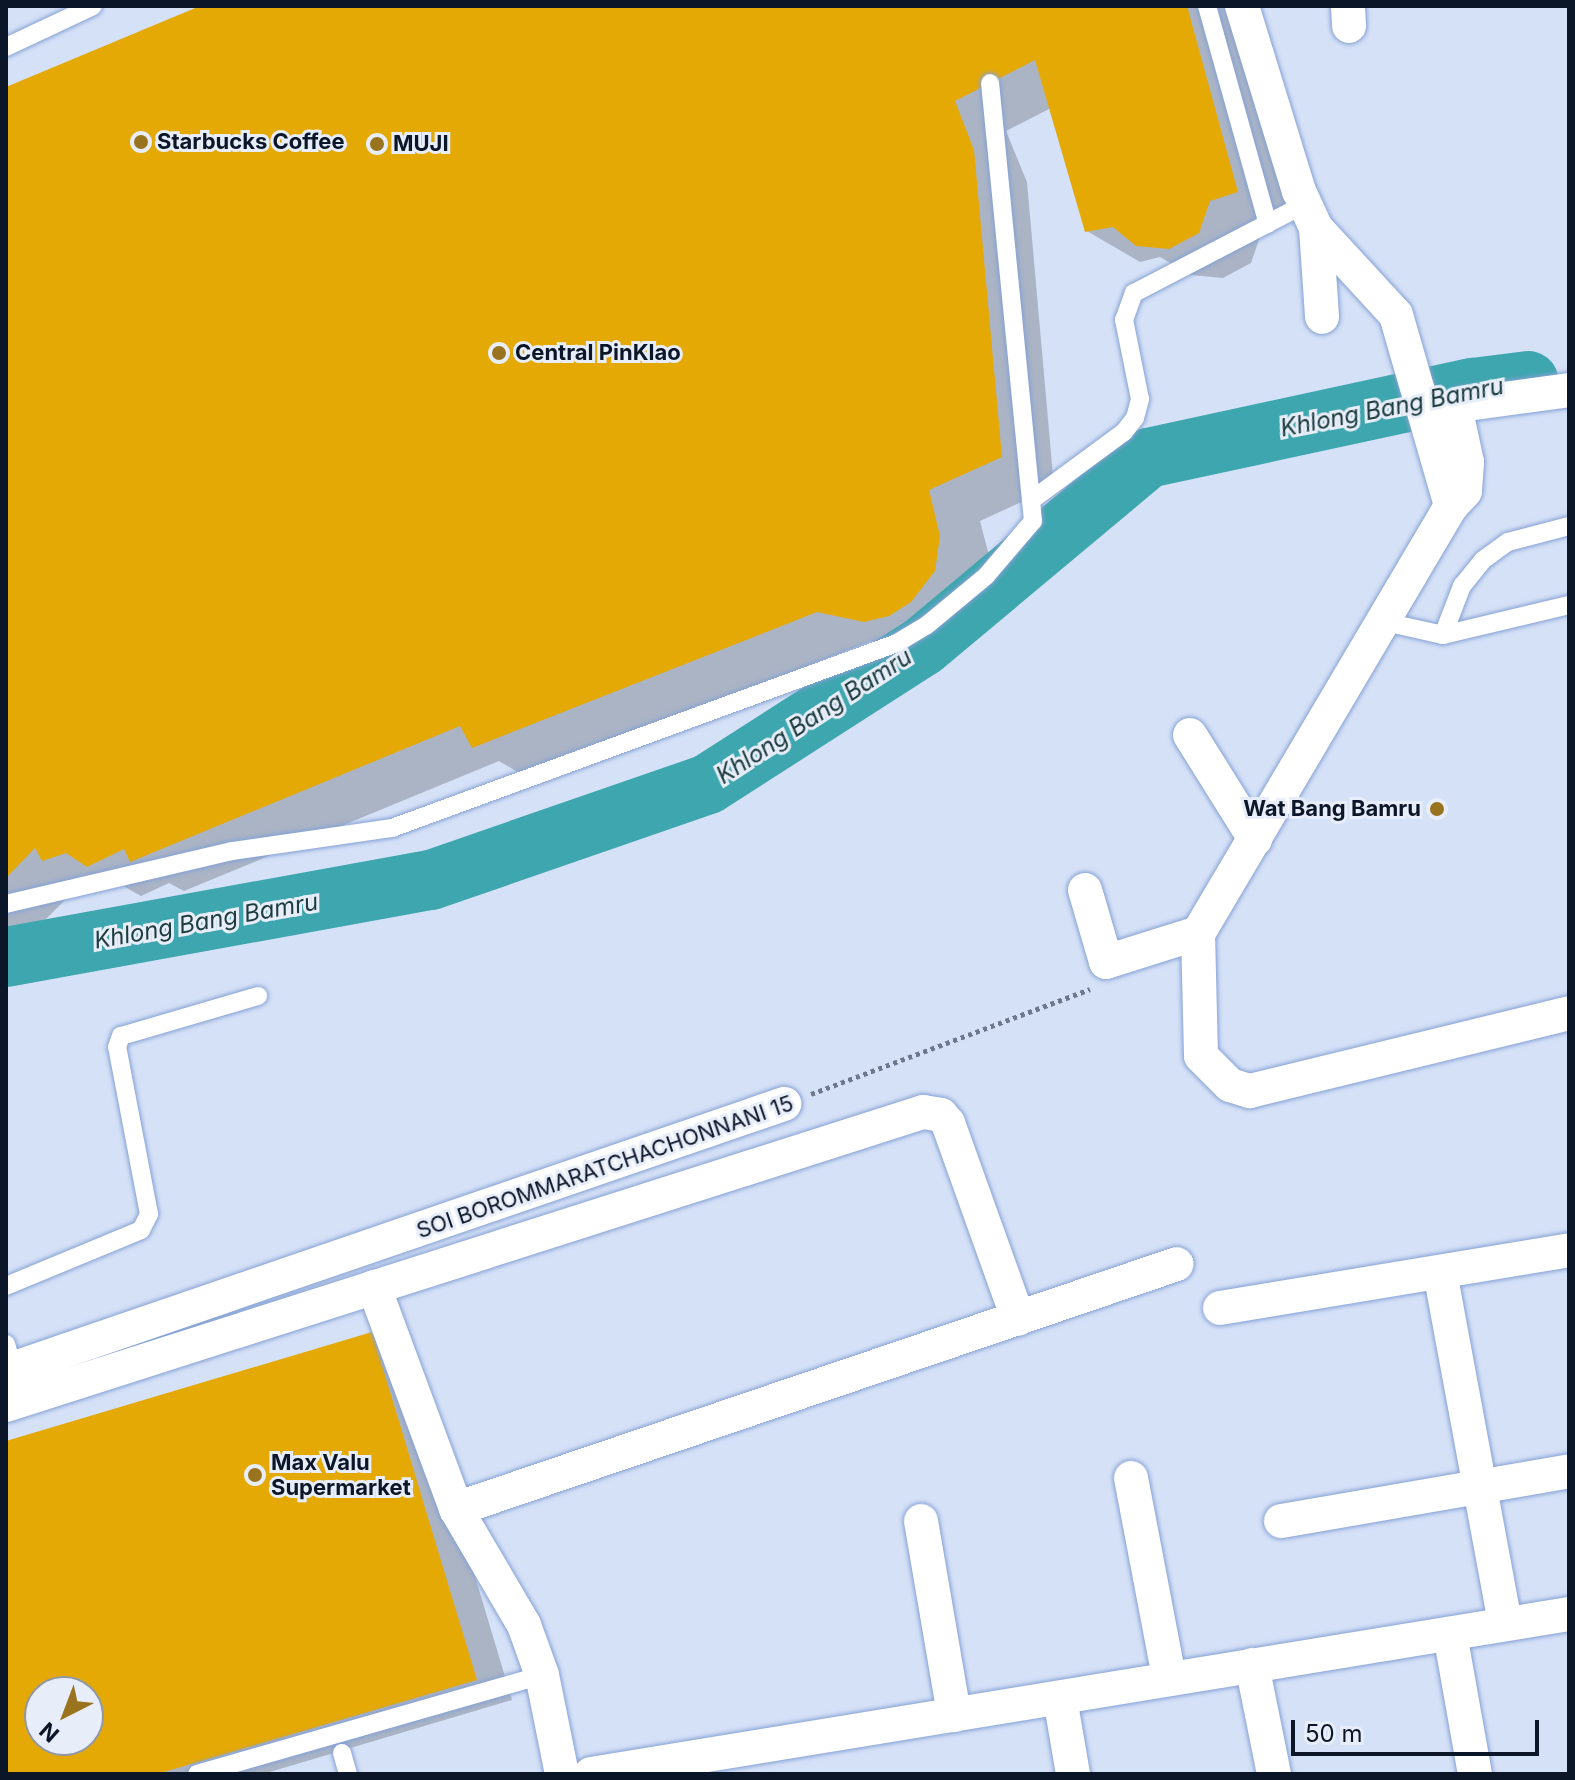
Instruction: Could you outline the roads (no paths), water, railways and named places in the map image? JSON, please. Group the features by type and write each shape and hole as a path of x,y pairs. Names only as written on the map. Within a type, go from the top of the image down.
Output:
{"street":[{"path":"1242,6 1311,216 1322,317"},
{"path":"1311,216 1387,303 1410,348 1451,500"},
{"path":"1569,390 1460,405 1456,411 1467,462 1465,491 1451,500 1385,622 1198,933 1201,1056 1230,1085 1250,1091 1569,1013"},
{"path":"1190,735 1255,839"},
{"path":"1085,890 1106,962 1198,933"},
{"name":"SOI BOROMMARATCHACHONNANI 15","path":"8,1361 784,1104"},
{"path":"6,1405 932,1112 948,1123 1018,1319"},
{"path":"1220,1308 1569,1250"},
{"path":"456,1509 1177,1264"},
{"path":"1440,1272 1505,1624"},
{"path":"374,1287 456,1509 524,1625 542,1675 562,1774"},
{"path":"1281,1521 1569,1471"},
{"path":"1131,1478 1169,1678"},
{"path":"921,1521 954,1715"},
{"path":"591,1774 1569,1614"},
{"path":"1450,1634 1475,1774"},
{"path":"1252,1665 1274,1774"},
{"path":"1060,1698 1073,1774"}],"lane":[{"path":"6,47 93,6"},
{"path":"1207,6 1268,224"},
{"path":"6,904 232,851 392,828 897,643 951,606 1024,537 1033,521 990,83"},
{"path":"1033,499 1124,432 1135,418 1140,399 1124,320 1134,293 1268,224 1311,216"},
{"path":"1443,635 1462,586 1483,560 1508,542 1569,526"},
{"path":"1385,622 1443,635 1569,605"},
{"path":"6,1286 141,1230 149,1214 117,1047 121,1036 258,996"},
{"path":"197,1774 542,1675"},
{"path":"342,1753 348,1774"}],"waterway":[{"name":"Khlong Bang Bamru","path":"6,957 431,880 708,784 923,646 1148,458 1473,388 1529,381"}],"place":[{"name":"Starbucks Coffee","path":"141,142"},
{"name":"MUJI","path":"377,144"},
{"name":"Central PinKlao","path":"499,353"},
{"name":"Wat Bang Bamru","path":"1437,809"},
{"name":"Max Valu Supermarket","path":"255,1475"}]}
